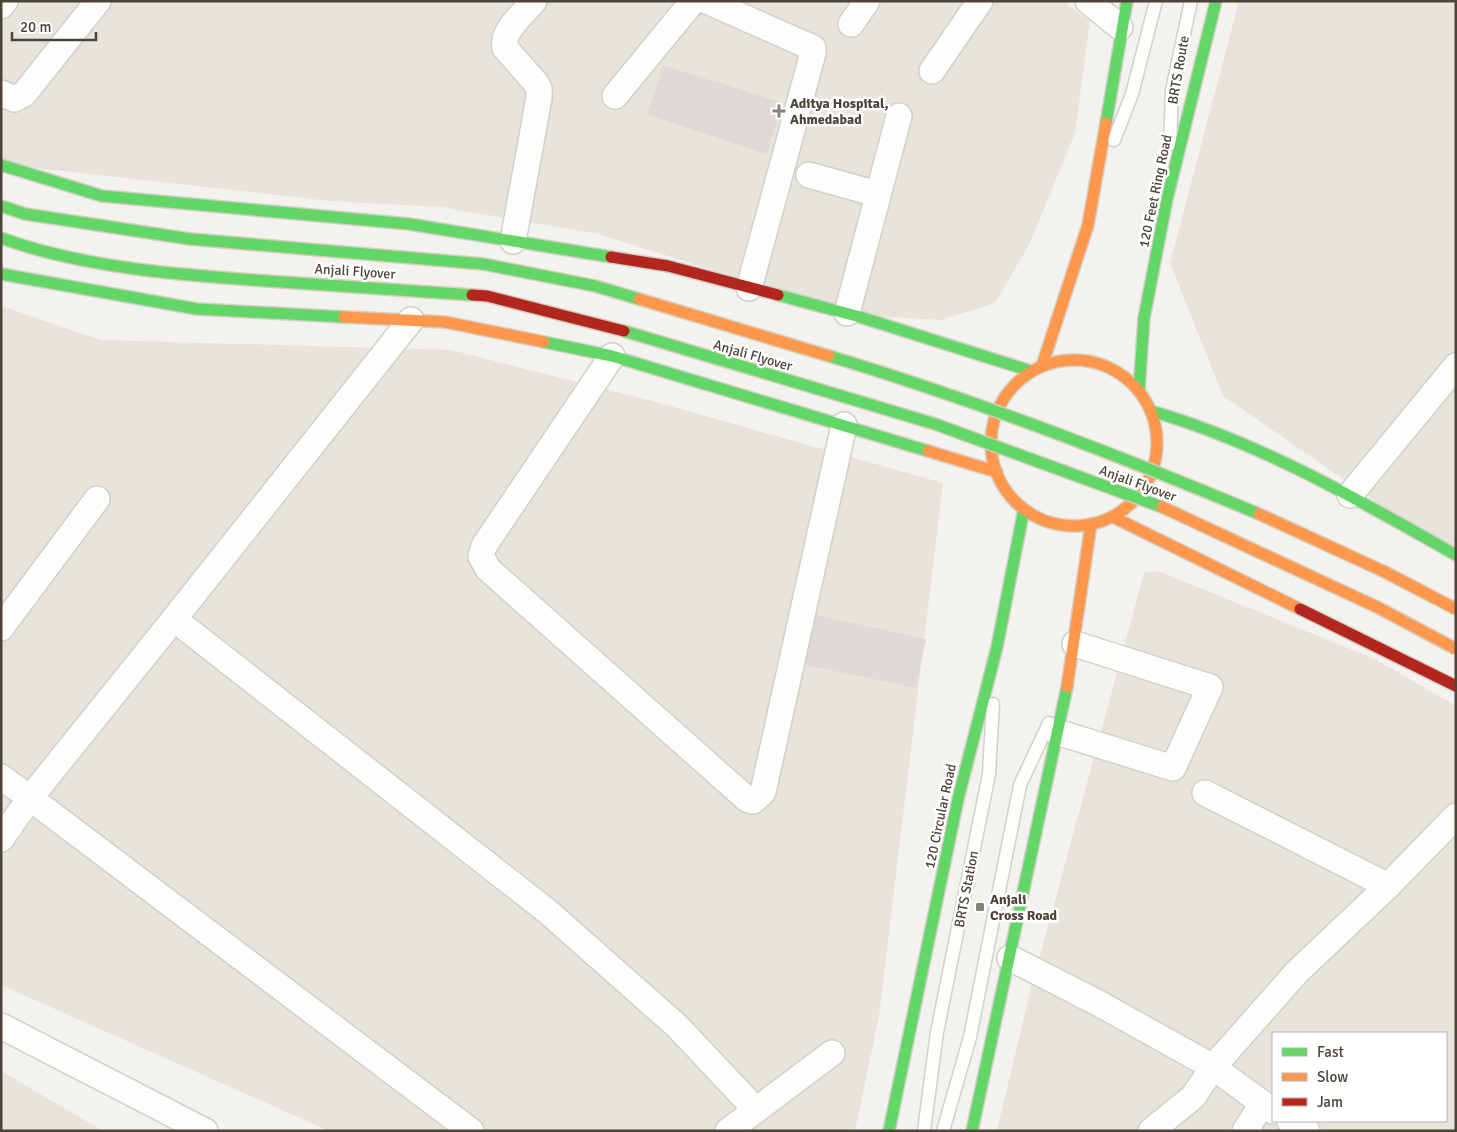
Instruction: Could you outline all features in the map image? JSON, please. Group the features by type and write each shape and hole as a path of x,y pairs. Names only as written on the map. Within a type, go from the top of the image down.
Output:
{"main road":[{"path":"1037,368 1071,285 1098,179 1120,27 1127,1"},
{"name":"120 Feet Ring Road","path":"1139,391 1144,318 1167,199 1216,1"},
{"path":"1,165 102,196 409,224 668,266 847,313 1037,368"},
{"name":"Anjali Flyover","path":"1,206 25,214 190,239 483,264 595,286 852,363 1014,416 1112,453 1268,518 1385,572 1456,610"},
{"name":"Anjali Flyover","path":"1,238 106,264 191,276 487,296 578,318 935,424 1104,488 1168,509 1379,608 1456,649"},
{"path":"1,274 197,309 446,322 612,356 996,472"},
{"path":"1068,359 1094,362 1119,373 1139,391 1151,412 1157,436 1156,460 1147,483 1133,502 1113,516 1091,524 1067,526 1045,520 1024,509 1008,493 996,472 991,440 998,407 1018,381 1037,368 1068,359"},
{"path":"1151,412 1199,425 1350,495 1456,555"},
{"name":"120 Circular Road","path":"890,1131 958,799 997,646 1024,509"},
{"path":"1113,516 1456,686"},
{"path":"972,1131 1068,682 1091,524"}],"street":[{"path":"1,6 5,1"},
{"path":"1,93 14,98 24,94 98,1"},
{"path":"513,241 540,98 536,82 505,48 504,43 508,33 534,1"},
{"path":"615,96 693,1"},
{"path":"707,1 813,48 750,288"},
{"path":"851,24 867,1"},
{"path":"932,71 980,1"},
{"path":"1088,1 1120,27"},
{"path":"847,313 899,116"},
{"path":"809,174 877,194"},
{"path":"1,839 30,798 411,320"},
{"path":"612,356 484,546 482,556 488,569 748,800 753,801 763,792 844,426"},
{"path":"1350,495 1456,366"},
{"path":"1,628 97,500"},
{"path":"174,618 546,911 677,1026 756,1110"},
{"path":"1057,732 1173,768 1210,687 1075,644"},
{"path":"1,777 470,1131"},
{"path":"1205,793 1388,886"},
{"path":"1151,1131 1193,1097 1213,1067 1297,972 1388,886 1456,816"},
{"path":"1010,958 1098,1003 1213,1067 1268,1108 1245,1131"},
{"path":"1,1026 205,1131"},
{"path":"728,1131 832,1053"},
{"path":"1292,1122 1308,1131"}],"lane":[{"path":"1098,179 1132,94 1156,1"},
{"name":"BRTS Route","path":"1167,199 1172,90 1191,1"},
{"name":"BRTS Station","path":"924,1131 937,1032 989,774 997,646"},
{"path":"943,1131 970,1036 1020,785 1068,682"}],"shaded area":[{"path":"1,1 1063,1 1090,21 1075,133 1030,243 995,303 941,320 856,315 598,234 441,207 329,201 1,164"},
{"path":"1239,1 1456,1 1456,557 1223,396 1170,263"},
{"path":"1,306 101,340 451,350 656,402 943,483 879,1016 855,1131 329,1131 1,985"},
{"path":"1158,571 1375,659 1456,706 1456,1131 997,1131 1028,1000 1144,573"},
{"path":"1,1071 103,1131 1,1131"}],"building":[{"path":"663,65 783,103 767,154 647,115"},
{"path":"811,614 926,639 916,688 801,664"}],"traffic: fast":[{"path":"1106,123 1127,1"},
{"path":"1139,391 1144,318 1167,199 1216,1"},
{"path":"1,165 102,196 409,224 611,257"},
{"path":"1,206 25,214 190,239 483,264 595,286 639,299"},
{"path":"1,238 65,257 167,273 472,295"},
{"path":"1,274 197,309 344,317"},
{"path":"778,295 860,317 1031,371"},
{"path":"624,331 935,424 1162,507"},
{"path":"544,342 612,356 928,451"},
{"path":"829,356 938,391 1046,429 1259,514"},
{"path":"1151,411 1231,439 1308,474 1456,555"},
{"path":"889,1131 958,799 997,647 1024,509"},
{"path":"972,1131 1067,687"}],"traffic: slow":[{"path":"1042,366 1088,225 1106,123"},
{"path":"639,299 829,356"},
{"path":"344,317 445,322 544,342"},
{"path":"1074,360 1098,364 1113,370 1138,391 1147,404 1153,419 1157,443 1153,467 1147,482 1126,507 1113,516 1098,522 1074,526 1050,522 1035,516 1010,495 1001,482 995,467 991,443 995,419 1001,404 1022,379 1035,370 1050,364 1074,360"},
{"path":"928,451 997,472"},
{"path":"1162,507 1379,608 1456,649"},
{"path":"1259,514 1385,572 1456,609"},
{"path":"1113,517 1300,609"},
{"path":"1067,687 1091,524"}],"traffic: jam":[{"path":"611,257 668,266 778,295"},
{"path":"472,295 487,296 624,331"},
{"path":"1300,609 1456,686"}],"place":[{"name":"Aditya Hospital, Ahmedabad","path":"779,111"},
{"name":"Anjali Cross Road","path":"980,907"}]}
